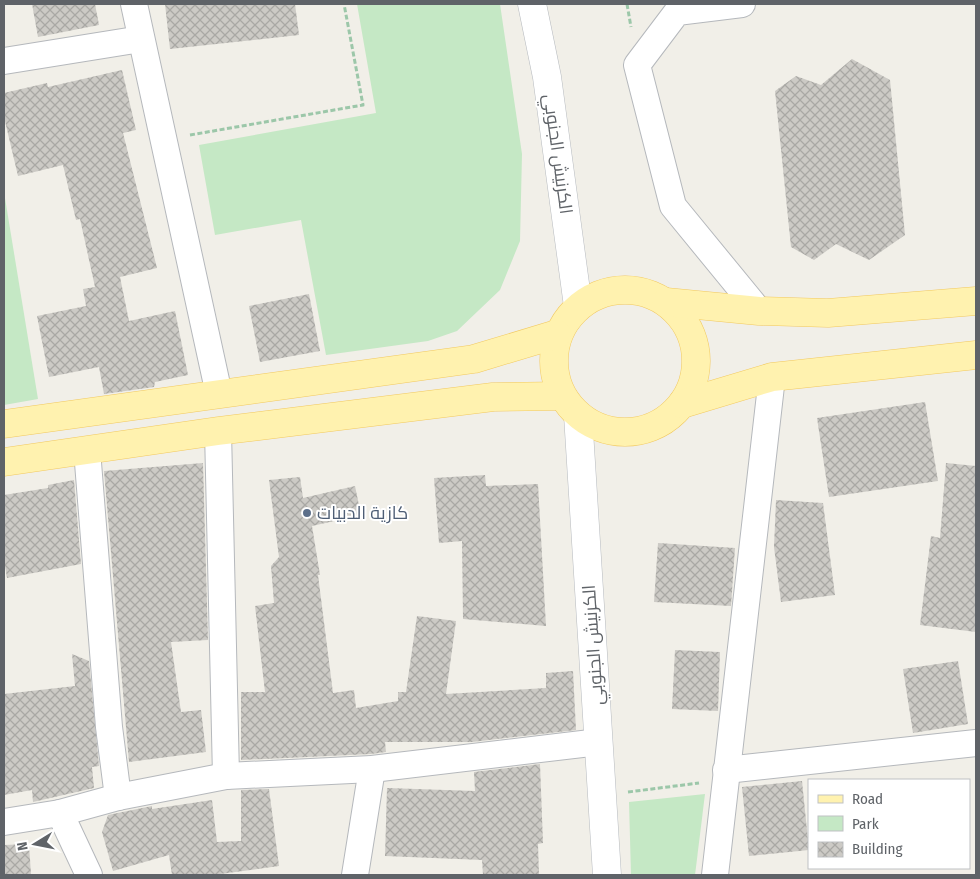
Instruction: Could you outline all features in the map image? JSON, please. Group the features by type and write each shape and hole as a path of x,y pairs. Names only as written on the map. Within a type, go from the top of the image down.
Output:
{"main road":[{"name":"الكرنيش الجنوبي","path":"532,4 547,77 578,306"},
{"path":"623,289 646,292 666,302 682,318 694,346 696,361 692,384 682,404 666,420 645,430 623,433 598,428 570,406 554,373 554,348 557,334 578,306 599,293 623,289"},
{"path":"666,302 759,311 828,312 976,301"},
{"path":"4,424 474,359 557,334"},
{"path":"682,404 772,377 976,355"},
{"path":"4,462 218,431 493,396 570,406"},
{"name":"الكرنيش الجنوبي","path":"570,406 600,742 608,875"}],"street":[{"path":"134,4 140,40 219,394"},
{"path":"742,4 677,12 637,64 673,206 759,311"},
{"path":"4,61 140,40"},
{"path":"714,875 772,377"},
{"path":"218,431 226,776"},
{"path":"87,450 109,727 118,797"},
{"path":"4,822 60,813 118,797 226,776 372,769 600,742"},
{"path":"726,770 976,743"},
{"path":"355,875 372,769"},
{"path":"60,813 89,875"}],"path":[{"path":"162,140 363,105 344,4"},
{"path":"603,795 702,783 726,770"}],"green space":[{"path":"357,4 500,4 522,154 520,241 500,290 457,331 428,341 326,355 301,220 215,235 199,145 376,113"},
{"path":"4,192 38,399 4,405"},
{"path":"705,794 695,875 631,875 629,802"}],"building":[{"path":"32,4 95,4 99,25 38,37"},
{"path":"165,4 295,4 299,35 170,49"},
{"path":"852,59 890,80 905,235 869,260 836,244 814,260 791,247 775,91 796,76 821,85"},
{"path":"122,70 136,130 123,133 157,268 120,277 129,321 175,311 188,375 155,382 154,387 104,394 99,367 49,377 37,316 86,306 83,289 95,287 80,219 76,220 63,165 18,176 4,117 4,93 47,83 48,87"},
{"path":"309,294 320,351 260,362 249,306"},
{"path":"925,402 938,481 829,497 817,418"},
{"path":"203,463 208,640 171,642 181,712 201,710 206,752 129,762 104,471"},
{"path":"946,463 976,466 976,632 920,625 931,536 940,538"},
{"path":"485,475 486,486 538,484 546,626 463,619 462,541 439,543 434,478"},
{"path":"300,477 303,498 355,486 361,515 312,526 320,575 318,575 333,693 354,690 356,708 398,701 398,692 406,692 417,616 456,621 446,694 546,688 546,673 573,671 576,730 472,742 385,742 386,752 371,754 241,760 241,692 265,692 255,606 274,603 271,566 279,557 269,480"},
{"path":"74,480 81,564 7,578 4,560 4,495 48,488 48,485"},
{"path":"776,500 823,503 835,595 781,602 774,547"},
{"path":"658,543 735,548 731,606 654,602"},
{"path":"675,650 720,652 718,711 672,709"},
{"path":"72,654 89,661 99,766 92,767 94,788 33,802 32,790 4,795 4,694 75,686"},
{"path":"958,661 968,724 913,733 903,669"},
{"path":"540,764 543,843 538,844 539,875 483,875 482,860 385,856 387,788 475,791 474,772"},
{"path":"802,781 808,850 749,856 742,787"},
{"path":"269,789 279,866 213,875 172,875 169,855 113,871 102,832 108,815 152,806 152,809 212,800 217,842 241,841 241,790"},
{"path":"29,844 31,875 4,875 4,845"}],"place":[{"name":"كازية الدبيات","path":"307,513"}]}
